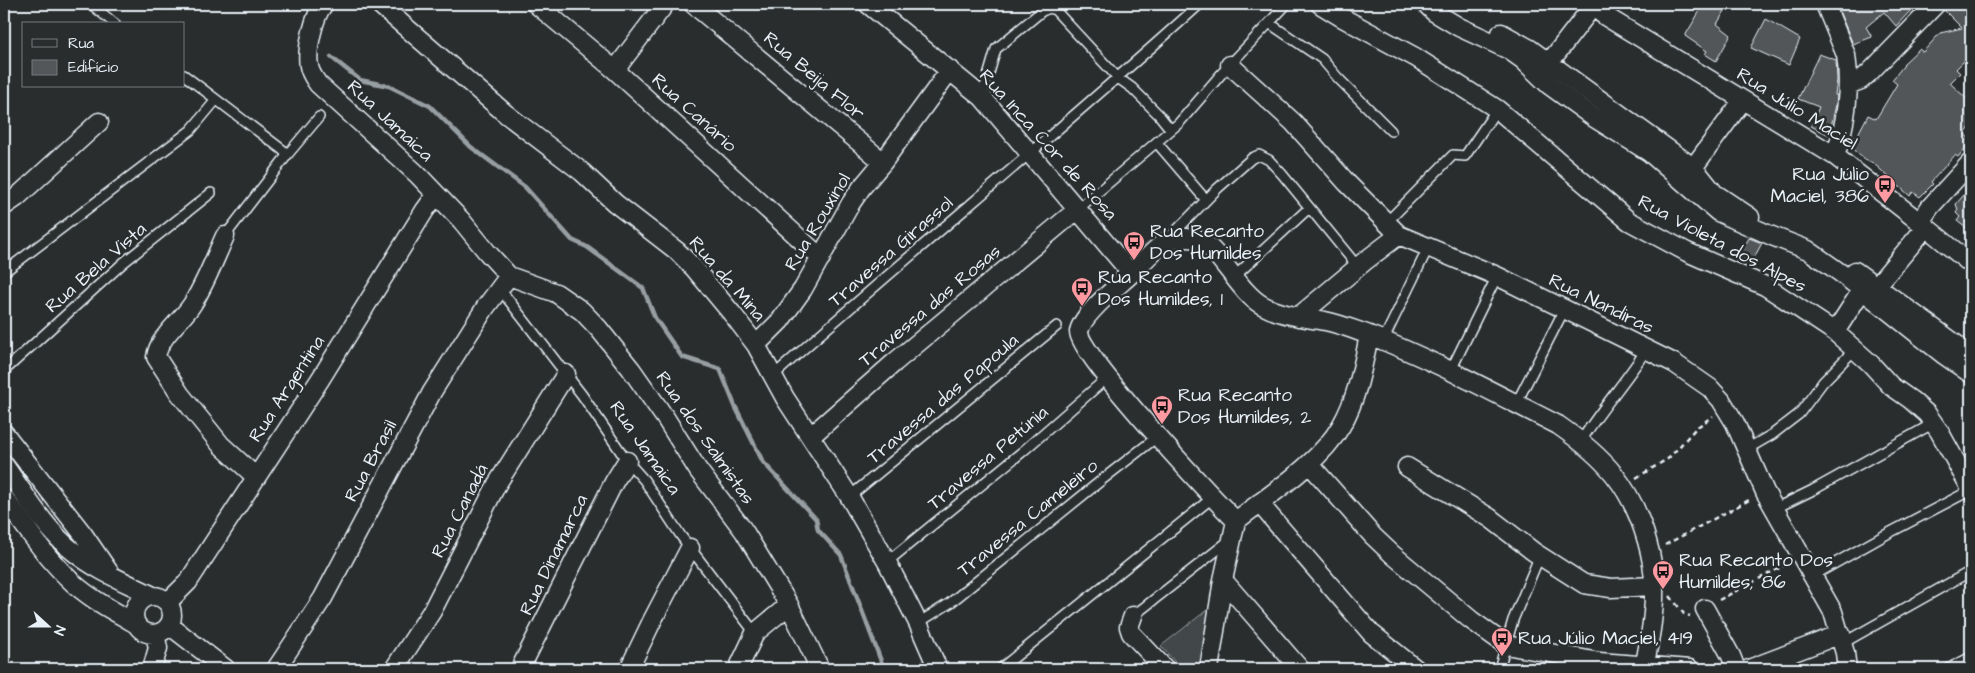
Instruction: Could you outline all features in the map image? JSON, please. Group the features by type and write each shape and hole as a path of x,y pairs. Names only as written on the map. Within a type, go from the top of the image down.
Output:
{"street":[{"name":"Rua da Mina","path":"379,4 506,114 582,172 615,203 677,251 700,275 756,345 785,398 849,497 887,562 918,623 938,669"},
{"name":"Rua Canário","path":"536,4 615,70 821,258"},
{"path":"615,70 665,4"},
{"name":"Rua Beija Flor","path":"694,4 883,162"},
{"name":"Rua Inca Cor de Rosa","path":"868,4 982,97 1131,274"},
{"name":"Rua Violeta dos Alpes","path":"1320,4 1341,18 1415,57 1497,109 1629,220 1687,252 1765,286 1834,332 1875,368 1883,379 1918,405 1934,423 1971,490"},
{"path":"1426,4 1434,12 1530,49 1714,194 1752,218 1822,248 1944,356 1971,374"},
{"path":"1446,4 1454,12 1489,34 1524,60 1549,85 1593,117 1688,175"},
{"path":"1825,4 1846,55 1848,86 1844,121 1835,156"},
{"path":"1848,86 1861,80 1869,73 1936,4"},
{"path":"1549,63 1592,5"},
{"name":"Rua Júlio Maciel","path":"1592,5 1605,16 1835,156 1971,264"},
{"name":"Rua Jamaica","path":"317,6 309,55 311,73 318,84 417,174 461,220 487,252 504,283"},
{"name":"Rua Nandiras","path":"1230,65 1293,122 1347,183 1392,229 1497,276 1674,363 1699,379 1721,400 1747,449 1765,492 1801,556 1814,574 1833,612 1842,638 1847,669"},
{"name":"Rua Rouxinol","path":"756,345 780,321 804,289 850,203 883,162 950,70"},
{"path":"1688,175 1743,100"},
{"path":"4,206 17,197 99,122"},
{"path":"1834,332 1923,224 1930,207 1971,162"},
{"name":"Rua Argentina","path":"168,602 188,582 321,378 436,195"},
{"name":"Travessa das Rosas","path":"811,436 894,362 1012,266 1078,209"},
{"path":"1298,316 1358,267 1392,229"},
{"path":"225,236 192,304 161,343 156,357 180,394 221,445 256,477"},
{"path":"1236,521 1212,498 1157,437 1108,377 1079,336 1079,329 1082,323 1095,308 1167,241 1186,238 1203,242 1216,255 1233,278 1259,304 1278,313 1327,322 1376,338 1558,425 1581,441 1608,467 1624,486 1636,508 1661,589 1644,668"},
{"name":"Rua dos Salmistas","path":"504,283 556,293 582,311 599,329 651,398 698,470 744,531 789,605 820,669"},
{"name":"Rua Brasil","path":"276,669 323,598 432,392 477,320 504,283"},
{"path":"1870,290 1971,356"},
{"path":"1209,669 1223,580 1236,521 1309,464 1340,427 1353,399 1376,338"},
{"name":"Rua Canadá","path":"394,669 432,611 496,484 566,374"},
{"path":"4,433 83,534 111,574"},
{"name":"Rua Dinamarca","path":"520,669 614,482 627,461"},
{"path":"4,466 52,531 72,551 111,574 168,602 172,613 162,630 152,669"},
{"path":"1407,467 1490,518 1540,556 1584,584 1612,588 1661,589"},
{"path":"1313,468 1373,536 1392,554 1471,620 1506,644 1588,665 1690,669"},
{"path":"4,498 42,549 70,580 96,600 136,624 144,632 162,630 226,669"},
{"path":"1259,503 1358,619 1376,637 1416,669"},
{"path":"629,669 652,620 690,548"},
{"path":"1223,580 1300,669"},
{"path":"136,624 134,618 136,606 140,601 151,595"},
{"path":"738,669 755,633 789,605"},
{"path":"1705,608 1736,669"},
{"path":"1133,616 1129,627 1131,633 1158,667"},
{"path":"1749,669 1842,638"}],"lane":[{"path":"91,4 113,22"},
{"name":"Travessa Girassol","path":"773,376 1030,152 1118,78 1200,4"},
{"path":"1078,209 1157,143 1186,116 1287,4"},
{"path":"982,97 996,49 1051,7 1118,78 1132,88 1159,115 1171,130"},
{"path":"1269,23 1322,59 1338,78 1391,131"},
{"path":"185,77 288,154"},
{"path":"4,272 191,130 216,100"},
{"path":"1392,229 1453,155 1465,156 1497,109"},
{"path":"225,236 288,154 319,118"},
{"path":"1157,143 1206,200"},
{"path":"1167,241 1206,200 1252,158 1259,155 1269,160 1358,267"},
{"name":"Rua Bela Vista","path":"4,371 123,263 211,193"},
{"path":"1233,278 1309,208"},
{"path":"1376,338 1429,246"},
{"path":"1450,372 1497,276"},
{"name":"Rua Jamaica","path":"504,283 627,461 644,480 690,548 755,633"},
{"path":"1516,404 1564,310"},
{"name":"Travessa das Papoula","path":"849,497 1057,326"},
{"path":"1747,449 1773,434 1799,414 1823,382 1855,349"},
{"path":"1581,441 1598,413 1626,380 1646,350"},
{"name":"Travessa Petúnia","path":"887,562 1022,452 1108,377"},
{"path":"1774,509 1934,423"},
{"name":"Travessa Cameleiro","path":"918,623 950,602 1157,437"},
{"path":"1814,574 1971,490"},
{"path":"1000,669 1212,498"},
{"path":"1133,616 1232,539"},
{"path":"1499,669 1513,620 1540,556"},
{"path":"1842,638 1971,570"},
{"path":"1948,669 1971,657"}],"path":[{"path":"1624,486 1669,458 1702,424 1726,408"},
{"path":"1650,552 1765,492"},
{"path":"1661,589 1687,616 1696,614 1801,556"}],"shaded area":[{"path":"1212,606 1201,669 1181,669 1161,646"}],"building":[{"path":"1704,4 1729,4 1717,24 1731,35 1716,61 1705,54 1707,51 1685,36"},
{"path":"1836,4 1907,4 1912,9 1896,26 1884,12 1866,27 1872,37 1853,44"},
{"path":"1950,4 1971,4 1971,54 1956,69 1960,73 1950,83 1971,103 1971,126 1965,134 1971,141 1958,157 1955,155 1931,182 1933,184 1920,197 1913,192 1910,196 1873,163 1865,160 1849,146 1852,136 1856,138 1868,115 1876,119 1897,84 1892,80 1903,64 1919,49 1923,52 1940,33 1962,28 1944,10"},
{"path":"1766,19 1800,39 1789,65 1751,48"},
{"path":"1819,54 1836,60 1837,80 1835,95 1837,95 1829,135 1811,126 1819,107 1798,99"},
{"path":"1971,187 1971,232 1957,221 1960,217 1956,213 1958,210 1956,204"},
{"path":"1749,238 1762,243 1749,267 1736,262"}],"waterway":[{"path":"331,57 360,80 389,86 430,106 471,147 525,187 572,240 587,247 643,288 655,318 682,357 720,369 735,406 763,462 816,519 818,530 841,555 884,669"},
{"path":"1585,101 1600,110"}],"place":[{"name":"Rua Júlio Maciel, 386","path":"1885,204"},
{"name":"Rua Recanto Dos Humildes","path":"1134,261"},
{"name":"Rua Recanto Dos Humildes, 1","path":"1082,307"},
{"name":"Rua Recanto Dos Humildes, 2","path":"1162,425"},
{"name":"Rua Recanto Dos Humildes, 86","path":"1663,590"},
{"name":"Rua Júlio Maciel, 419","path":"1502,657"}]}
